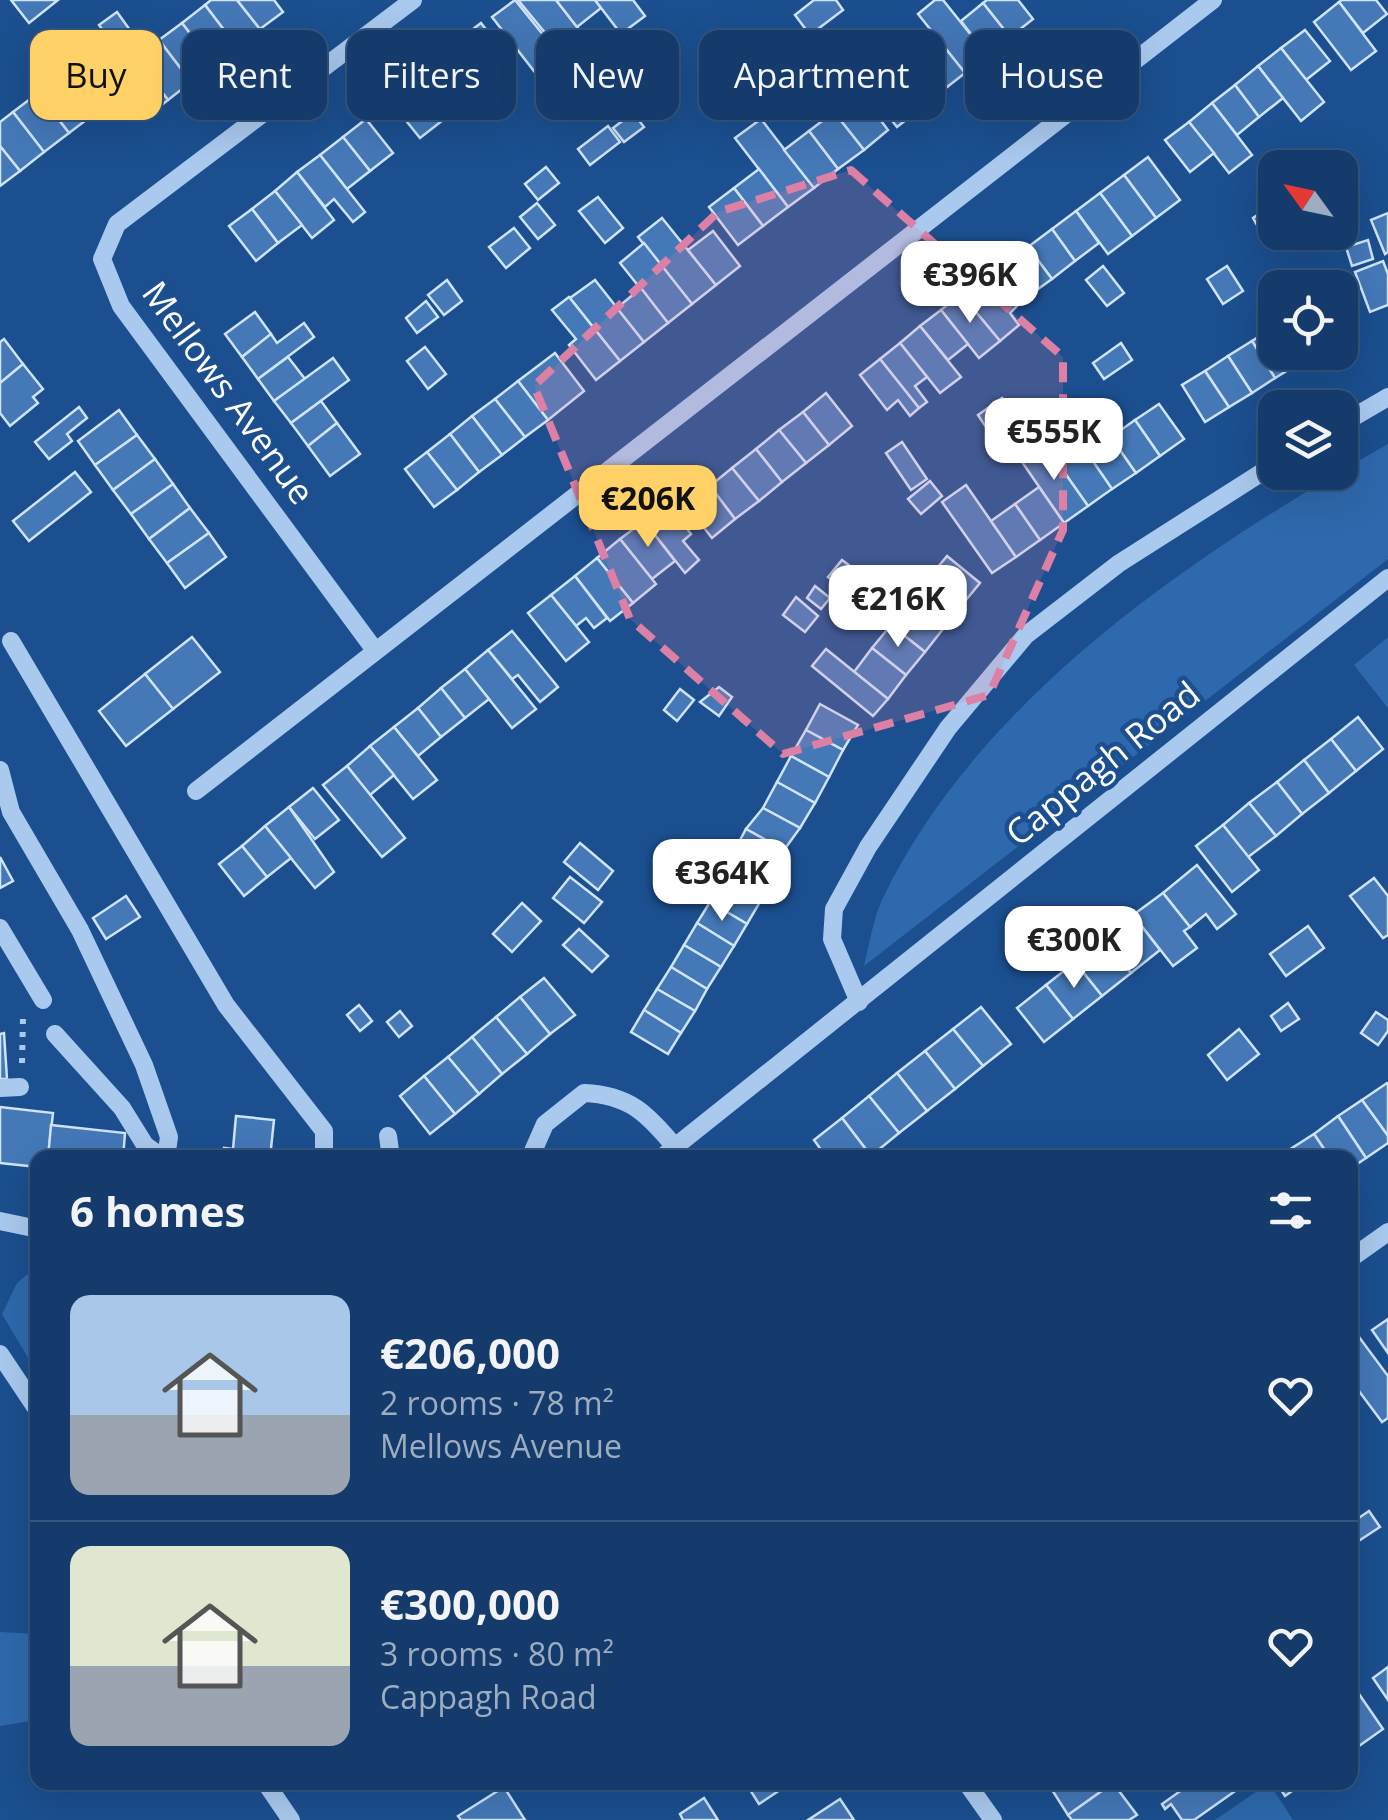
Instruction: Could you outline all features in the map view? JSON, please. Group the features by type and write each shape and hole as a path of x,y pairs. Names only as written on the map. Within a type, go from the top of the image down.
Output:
{"street":[{"name":"Mellows Avenue","path":"374,649 121,306 102,259 117,224 413,0"},
{"path":"196,791 1213,0"},
{"path":"1358,414 1388,396"},
{"path":"859,1002 832,939 834,908 868,847 948,728 1026,635 1118,564 1258,475"},
{"name":"Cappagh Road","path":"671,1150 1388,578"},
{"path":"11,641 226,1005 324,1131 324,1150"},
{"path":"0,770 11,812 80,930 144,1065 169,1137 166,1150"},
{"path":"0,928 44,1000"},
{"path":"55,1034 122,1108 145,1145 152,1150"},
{"path":"0,1088 20,1087"},
{"path":"534,1150 545,1124 584,1093 616,1095 652,1119 667,1150"},
{"path":"388,1136 390,1150"},
{"path":"0,1221 30,1227"},
{"path":"1358,1254 1388,1232"},
{"path":"0,1354 30,1399"},
{"path":"270,1790 291,1820"},
{"path":"972,1790 993,1820"}],"highlighted area":[{"path":"851,170 1063,357 1063,530 989,695 783,754 630,619 534,386 718,212"}],"shaded area":[{"path":"1388,444 1388,559 864,966 882,900 924,826 976,757 1035,694 1100,636 1243,532 1310,490 1358,490 1358,462"},
{"path":"1388,637 1388,706 1387,707 1354,665"},
{"path":"30,1272 30,1361 2,1314 17,1283"},
{"path":"0,1632 30,1634 30,1721 0,1726"},
{"path":"1259,1790 1274,1790 1293,1820 1215,1820"}],"building":[{"path":"11,0 58,0 29,23"},
{"path":"211,0 237,0 260,29 224,30 205,5"},
{"path":"237,0 274,0 283,12 260,29"},
{"path":"515,0 539,30 536,30 536,74 516,48 516,30 502,30 492,17"},
{"path":"518,0 556,0 579,30 543,30"},
{"path":"556,0 595,0 601,8 577,27"},
{"path":"595,0 633,0 645,16 626,30 618,30"},
{"path":"814,0 836,0 843,10 817,30 806,30 795,15"},
{"path":"935,0 943,0 967,30 965,73 945,48 945,30 931,30 918,14"},
{"path":"1018,0 1033,19 1019,30 1004,30 983,3"},
{"path":"1376,0 1387,14 1363,33 1339,2"},
{"path":"1339,2 1376,51 1351,70 1314,22"},
{"path":"983,3 1004,30 968,30 961,21"},
{"path":"205,5 224,30 187,30 182,23"},
{"path":"117,12 130,30 103,30 99,25"},
{"path":"182,23 187,30 182,30 182,70 162,44 162,38"},
{"path":"1305,30 1330,61 1306,80 1281,48"},
{"path":"162,44 182,70 182,89 168,100 162,92"},
{"path":"945,48 965,73 945,89"},
{"path":"1281,48 1324,102 1301,121 1258,66"},
{"path":"1258,66 1283,98 1259,117 1235,85"},
{"path":"1235,85 1259,117 1237,135 1212,103"},
{"path":"30,99 30,120 59,120 69,133 44,152 13,112"},
{"path":"1212,103 1252,155 1229,173 1189,122"},
{"path":"13,112 44,152 20,171 0,146 0,122"},
{"path":"59,120 86,120 69,133"},
{"path":"367,120 393,153 370,171 343,137"},
{"path":"406,120 443,120 420,138"},
{"path":"624,120 638,120 644,127 624,142 613,128"},
{"path":"762,120 814,188 788,207 735,138"},
{"path":"823,120 840,120 864,150 838,169 809,131"},
{"path":"840,120 880,120 888,130 864,150"},
{"path":"1189,122 1214,153 1190,172 1165,140"},
{"path":"608,126 620,142 590,165 578,149"},
{"path":"809,131 838,169 814,188 784,150"},
{"path":"343,137 370,171 347,189 320,155"},
{"path":"0,146 20,171 0,186"},
{"path":"320,155 365,212 353,222 334,199 325,207 297,172"},
{"path":"1148,157 1180,200 1156,218 1124,175"},
{"path":"546,167 559,183 538,200 525,184"},
{"path":"759,169 788,207 763,226 734,188"},
{"path":"297,172 334,220 312,238 275,191"},
{"path":"1124,175 1156,218 1132,236 1100,193"},
{"path":"734,188 763,226 738,245 709,207"},
{"path":"275,191 302,225 278,243 252,209"},
{"path":"1100,193 1132,236 1108,254 1076,211"},
{"path":"598,197 623,228 605,243 579,211"},
{"path":"537,203 555,225 538,239 520,217"},
{"path":"252,209 278,243 256,261 229,226"},
{"path":"1076,211 1099,243 1075,261 1052,229"},
{"path":"1388,213 1388,252 1385,254 1371,220"},
{"path":"662,218 716,285 692,304 638,237"},
{"path":"514,228 530,248 506,268 489,247"},
{"path":"1052,229 1075,261 1052,279 1028,247"},
{"path":"713,231 740,266 716,285 688,250"},
{"path":"1368,240 1373,259 1352,266 1347,250 1358,250 1358,243"},
{"path":"644,243 692,304 668,323 620,263"},
{"path":"1028,247 1052,279 1027,297 1004,265"},
{"path":"1383,261 1388,274 1388,305 1370,312 1358,271"},
{"path":"1103,266 1124,293 1107,306 1086,280"},
{"path":"1227,266 1243,291 1223,304 1207,279"},
{"path":"991,271 1018,305 1010,313 1019,325 1000,341 961,294"},
{"path":"447,280 462,301 444,315 428,295"},
{"path":"595,280 644,342 620,361 570,298"},
{"path":"641,288 668,323 644,342 617,308"},
{"path":"961,294 1000,341 979,358 941,310"},
{"path":"569,297 620,361 596,380 569,345 576,339 552,310"},
{"path":"426,301 438,317 417,333 406,318"},
{"path":"941,310 968,344 948,360 920,326"},
{"path":"255,312 271,334 242,357 225,334"},
{"path":"304,323 314,337 258,379 242,357 271,334 277,343"},
{"path":"920,326 961,377 940,393 900,343"},
{"path":"4,339 23,364 0,383 0,342"},
{"path":"1252,341 1258,351 1258,370 1270,370 1275,378 1252,393 1228,356"},
{"path":"900,343 927,377 915,386 927,402 919,408 880,359"},
{"path":"1121,343 1132,360 1104,379 1093,363"},
{"path":"425,347 446,374 428,389 407,361"},
{"path":"555,353 584,391 548,420 518,381"},
{"path":"1228,356 1252,393 1229,407 1205,371"},
{"path":"288,357 305,379 274,401 258,379"},
{"path":"333,358 349,380 291,423 274,401"},
{"path":"880,359 919,408 910,416 898,400 887,410 860,375"},
{"path":"23,364 43,389 33,397 38,403 10,426 0,413 0,383"},
{"path":"1270,370 1288,370 1275,378"},
{"path":"1205,371 1229,407 1205,422 1182,385"},
{"path":"518,381 548,420 525,437 495,399"},
{"path":"826,393 852,426 829,445 803,412"},
{"path":"1002,398 1013,413 988,430 978,415"},
{"path":"495,399 525,437 502,455 472,416"},
{"path":"321,401 337,423 308,446 291,423"},
{"path":"1159,404 1184,439 1160,456 1135,420"},
{"path":"79,407 87,418 67,434 72,441 49,459 35,442"},
{"path":"119,410 137,435 95,465 78,441"},
{"path":"803,412 829,445 806,463 779,430"},
{"path":"472,416 502,455 479,472 450,434"},
{"path":"1098,418 1136,473 1112,489 1074,435"},
{"path":"1135,420 1160,456 1136,473 1111,437"},
{"path":"337,423 360,454 330,476 308,446"},
{"path":"779,430 806,463 782,482 756,449"},
{"path":"450,434 479,472 457,490 427,452"},
{"path":"137,435 155,459 113,490 95,465"},
{"path":"1063,436 1080,459 1088,454 1112,489 1088,506 1047,448"},
{"path":"902,442 927,479 911,490 886,453"},
{"path":"1043,442 1088,506 1064,523 1020,459"},
{"path":"756,449 782,482 759,501 732,468"},
{"path":"427,452 457,490 434,507 405,469"},
{"path":"155,459 173,484 131,514 113,490"},
{"path":"732,468 759,501 735,519 710,486"},
{"path":"75,472 91,492 29,541 13,521"},
{"path":"930,481 942,496 921,514 908,499"},
{"path":"173,484 190,508 149,539 131,514"},
{"path":"966,485 1016,557 992,573 942,502"},
{"path":"710,486 735,519 712,538 686,505"},
{"path":"1039,487 1064,523 1040,540 1015,504"},
{"path":"667,503 691,534 683,541 699,560 685,573 644,521"},
{"path":"1015,504 1040,540 1016,557 991,521"},
{"path":"190,508 209,533 167,563 149,539"},
{"path":"644,521 675,561 652,579 620,539"},
{"path":"209,533 226,557 185,588 167,563"},
{"path":"620,539 656,584 633,603 597,558"},
{"path":"947,556 980,583 961,606 928,579"},
{"path":"597,558 633,603 610,621 575,576"},
{"path":"842,560 862,575 848,593 828,577"},
{"path":"575,576 607,618 594,628 586,618 576,626 551,595"},
{"path":"928,579 961,606 943,629 910,602"},
{"path":"815,586 830,598 821,609 807,598"},
{"path":"551,595 589,642 566,661 528,613"},
{"path":"796,597 818,616 805,632 783,615"},
{"path":"910,602 943,629 925,652 891,625"},
{"path":"891,625 925,652 906,675 872,648"},
{"path":"512,631 558,687 540,702 518,675 512,679 488,650"},
{"path":"192,637 220,672 173,709 145,674"},
{"path":"872,648 906,675 888,699 854,672"},
{"path":"826,649 888,699 873,716 812,666"},
{"path":"488,650 536,709 512,728 465,669"},
{"path":"465,669 489,699 465,718 441,688"},
{"path":"145,674 173,709 126,746 99,711"},
{"path":"719,687 732,697 719,716 700,702"},
{"path":"441,688 465,718 441,737 418,708"},
{"path":"680,689 694,700 677,721 664,710"},
{"path":"820,704 858,725 843,750 806,730"},
{"path":"418,708 441,737 418,756 394,727"},
{"path":"1358,717 1383,749 1356,771 1331,739"},
{"path":"394,727 437,780 413,799 370,746"},
{"path":"806,730 843,750 829,777 791,756"},
{"path":"1331,739 1356,771 1329,793 1304,760"},
{"path":"370,746 394,775 370,795 347,766"},
{"path":"791,756 829,777 815,803 777,782"},
{"path":"1304,760 1329,793 1302,814 1277,782"},
{"path":"347,766 405,838 382,857 323,785"},
{"path":"777,782 815,803 800,828 763,808"},
{"path":"1277,782 1302,814 1276,836 1249,803"},
{"path":"313,788 339,820 315,839 289,807"},
{"path":"1249,803 1276,836 1248,857 1223,825"},
{"path":"289,807 334,872 315,888 265,826"},
{"path":"763,808 800,828 784,850 746,829"},
{"path":"1223,825 1259,870 1232,892 1196,846"},
{"path":"265,826 291,858 267,877 242,846"},
{"path":"746,829 784,850 769,876 732,855"},
{"path":"580,843 613,871 598,890 564,862"},
{"path":"242,846 267,877 244,896 219,864"},
{"path":"0,857 13,881 0,888"},
{"path":"1197,865 1236,914 1217,929 1206,914 1190,927 1163,893"},
{"path":"570,877 602,902 584,923 553,898"},
{"path":"1374,878 1388,896 1388,935 1383,938 1350,896"},
{"path":"724,880 760,902 747,924 710,902"},
{"path":"1163,893 1190,927 1184,931 1197,948 1173,966 1133,915"},
{"path":"126,896 140,917 106,939 93,918"},
{"path":"710,902 747,924 734,946 697,923"},
{"path":"522,903 541,921 512,952 493,934"},
{"path":"1133,915 1160,950 1131,973 1104,939"},
{"path":"697,923 734,946 721,967 684,945"},
{"path":"1308,926 1324,948 1286,976 1270,954"},
{"path":"579,929 608,956 592,972 563,945"},
{"path":"1104,939 1131,973 1102,996 1075,962"},
{"path":"684,945 721,967 707,989 671,967"},
{"path":"1075,962 1102,996 1073,1019 1046,985"},
{"path":"671,967 707,989 695,1011 657,989"},
{"path":"544,978 575,1015 550,1034 520,997"},
{"path":"1046,985 1073,1019 1044,1042 1017,1008"},
{"path":"657,989 695,1011 681,1033 644,1010"},
{"path":"520,997 550,1034 527,1054 496,1017"},
{"path":"1288,1003 1299,1019 1281,1031 1271,1016"},
{"path":"359,1005 372,1021 360,1031 347,1015"},
{"path":"981,1007 1011,1044 983,1066 953,1029"},
{"path":"644,1010 681,1033 668,1054 631,1032"},
{"path":"400,1011 412,1026 399,1037 387,1022"},
{"path":"1376,1012 1388,1020 1388,1031 1378,1045 1361,1033"},
{"path":"496,1017 527,1054 502,1074 472,1037"},
{"path":"953,1029 983,1066 955,1089 925,1051"},
{"path":"1239,1029 1259,1054 1227,1080 1208,1055"},
{"path":"4,1033 7,1079 0,1079 0,1034"},
{"path":"472,1037 502,1074 479,1094 448,1057"},
{"path":"925,1051 955,1089 927,1111 897,1073"},
{"path":"448,1057 479,1094 455,1114 424,1076"},
{"path":"897,1073 927,1111 899,1133 869,1096"},
{"path":"424,1076 455,1114 430,1134 400,1096"},
{"path":"1388,1084 1388,1136 1362,1100"},
{"path":"869,1096 899,1133 878,1150 866,1150 842,1118"},
{"path":"1362,1100 1388,1136 1388,1143 1366,1158 1338,1116"},
{"path":"0,1107 53,1113 49,1150 30,1150 30,1166 0,1163"},
{"path":"236,1116 274,1120 271,1150 224,1150 233,1149"},
{"path":"1338,1116 1366,1158 1358,1164 1358,1150 1325,1150 1314,1134"},
{"path":"842,1118 866,1150 821,1150 814,1140"},
{"path":"51,1125 125,1133 124,1150 49,1150"},
{"path":"1314,1134 1325,1150 1289,1150"},
{"path":"1388,1319 1388,1353 1372,1330"},
{"path":"1358,1338 1388,1376 1388,1418 1382,1422 1358,1390"},
{"path":"1369,1511 1380,1527 1358,1541 1358,1519"},
{"path":"1388,1667 1388,1700 1373,1678"},
{"path":"1358,1695 1383,1729 1359,1746 1358,1745"},
{"path":"499,1790 506,1790 525,1820 461,1820 458,1816"},
{"path":"750,1790 780,1790 759,1804"},
{"path":"1052,1790 1103,1790 1068,1815"},
{"path":"1103,1790 1118,1790 1137,1815 1129,1820 1072,1820 1068,1815"},
{"path":"1182,1790 1237,1790 1194,1820 1182,1820 1171,1804 1165,1809 1162,1804"},
{"path":"704,1798 718,1820 683,1820 680,1814"},
{"path":"840,1799 854,1820 808,1820"}]}
